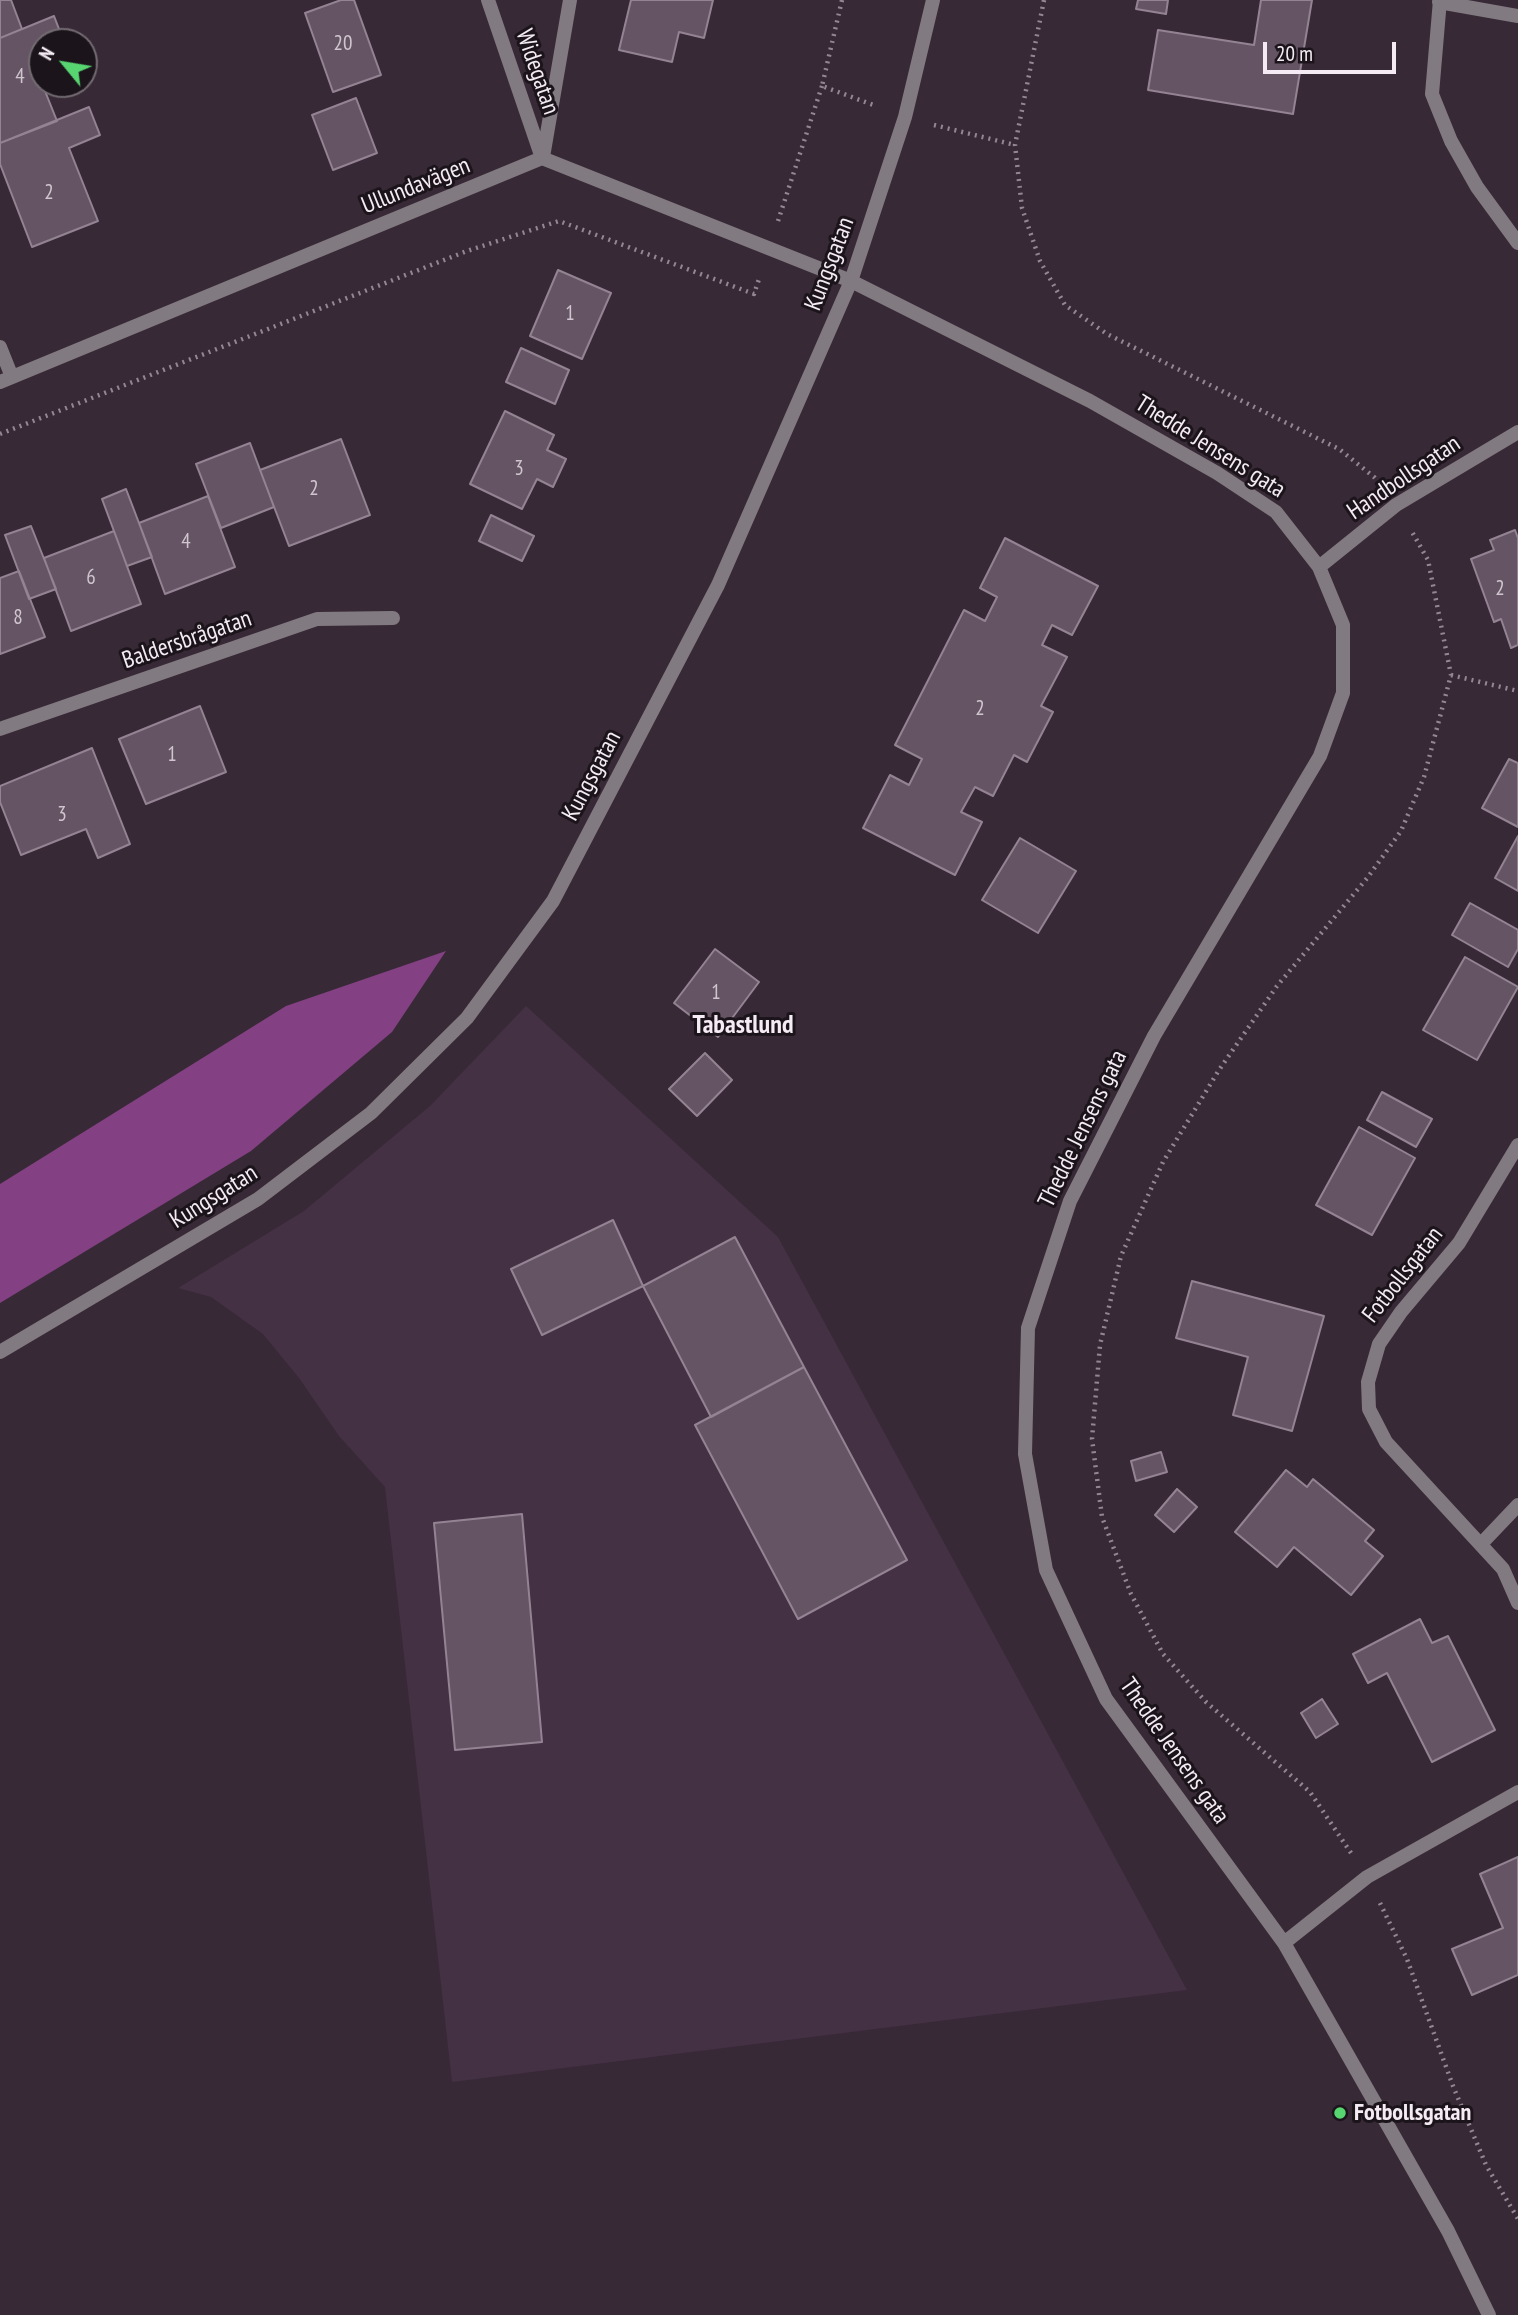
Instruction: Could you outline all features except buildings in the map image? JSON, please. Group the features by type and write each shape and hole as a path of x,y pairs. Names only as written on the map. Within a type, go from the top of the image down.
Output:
{"street":[{"name":"Widegatan","path":"488,0 542,158"},
{"path":"570,0 542,158 851,281"},
{"name":"Kungsgatan","path":"0,1352 258,1199 371,1113 467,1018 553,901 705,609 851,281 905,117 933,0"},
{"path":"1518,16 1439,1 1432,94 1458,153 1478,187 1518,243"},
{"name":"Ullundavägen","path":"6,379 542,158"},
{"name":"Thedde Jensens gata","path":"851,281 1090,401 1217,473 1276,512 1319,567 1343,625 1343,693 1320,756 1154,1036 1070,1201 1028,1328 1025,1454 1046,1570 1106,1699 1284,1943 1448,2231 1489,2315"},
{"path":"0,347 6,379"},
{"name":"Handbollsgatan","path":"1319,567 1396,505 1518,432"},
{"name":"Baldersbrågatan","path":"0,729 317,619 393,618"},
{"name":"Fotbollsgatan","path":"1518,1145 1459,1242 1401,1312 1379,1344 1368,1382 1369,1409 1386,1441 1503,1569 1518,1603"},
{"path":"1481,1544 1518,1505"},
{"path":"1284,1943 1367,1877 1518,1791"}],"path":[{"path":"1044,0 1015,145 1022,208 1040,261 1065,305 1107,334 1339,449 1374,477 1396,505 1428,560 1451,675 1424,777 1401,831 1368,877 1277,986 1219,1070 1163,1162 1121,1256 1100,1345 1092,1439 1102,1517 1131,1594 1163,1654 1206,1702 1310,1792 1367,1877 1406,1959 1453,2086 1486,2165 1518,2219"},
{"path":"0,434 467,251 559,221 754,294 822,86"},
{"path":"1451,675 1518,691"}],"shaded area":[{"path":"446,951 392,1032 251,1151 0,1303 0,1184 286,1006"},
{"path":"526,1006 778,1237 1187,1990 452,2082 385,1487 339,1436 299,1378 263,1334 211,1297 178,1288 304,1211 430,1106"}],"place":[{"name":"Fotbollsgatan","path":"1340,2113"}],"district":[{"name":"Tabastlund","path":"743,1026"}]}
